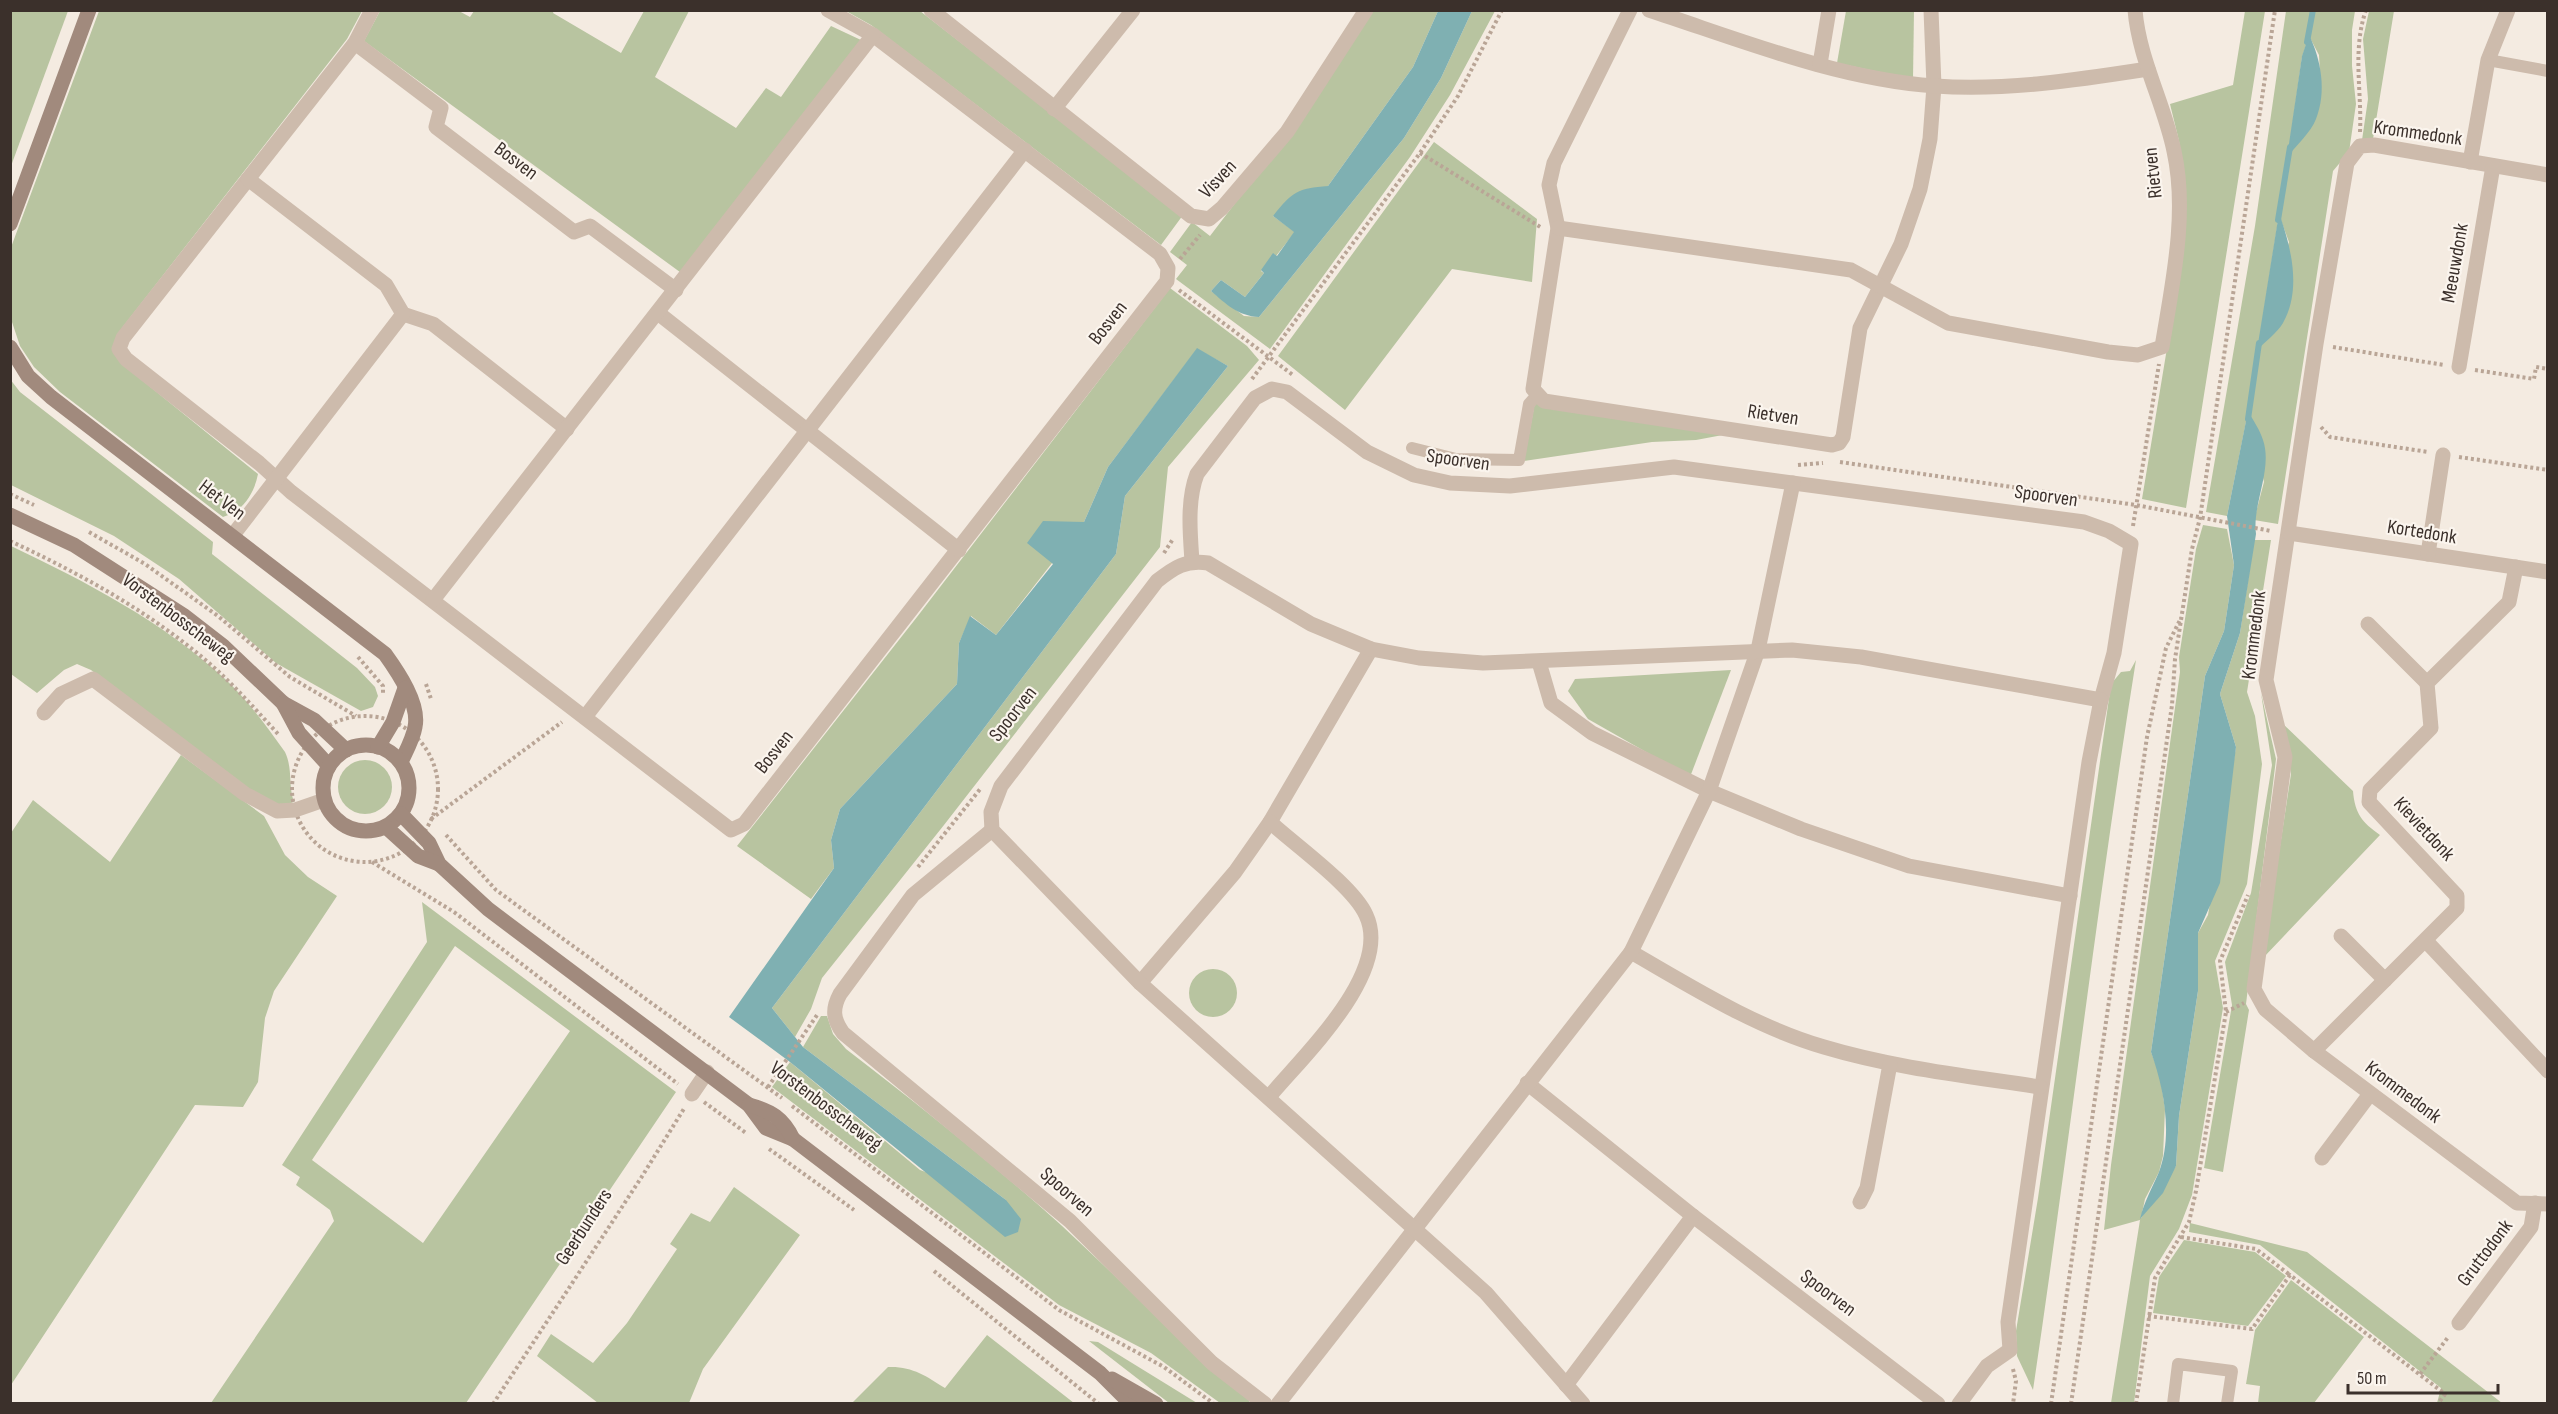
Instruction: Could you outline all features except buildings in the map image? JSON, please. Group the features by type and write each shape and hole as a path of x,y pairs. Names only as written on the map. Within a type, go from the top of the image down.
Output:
{"street":[{"path":"10,224 89,10"},
{"name":"Bosven","path":"372,10 355,43 123,338 119,349 126,359 276,478 731,830 744,824 959,550 1168,274"},
{"path":"828,10 873,34 1160,254 1168,274"},
{"name":"Visven","path":"932,10 1191,216 1209,219 1222,208 1287,132 1366,10"},
{"path":"1054,109 1133,10"},
{"path":"1537,395 1533,389 1533,381 1558,228 1549,185 1554,163 1630,10"},
{"path":"1649,10 1820,64 1904,83 1934,86 2061,83 2148,69"},
{"path":"1820,64 1829,10"},
{"name":"Rietven","path":"1537,395 1544,401 1824,444 1839,443 1843,437 1860,328 1901,244 1920,189 1930,140 1934,86 1931,10"},
{"name":"Rietven","path":"2135,10 2148,69 2163,108 2175,153 2178,190 2178,224 2162,347"},
{"path":"2470,162 2488,60 2508,10"},
{"path":"433,600 873,34"},
{"name":"Bosven","path":"355,43 441,108 436,127 445,134 574,232 590,226 676,290"},
{"name":"Krommedonk","path":"2541,1204 2517,1203 2370,1094 2314,1051 2265,1009 2254,989 2285,757 2266,680 2316,344 2347,163 2360,146 2374,145 2547,175"},
{"path":"581,714 807,431 1025,150"},
{"name":"Meeuwdonk","path":"2458,367 2493,166"},
{"path":"248,179 386,285 403,314 433,324 567,429"},
{"path":"1558,228 1851,270 1881,284 1948,323 2108,352 2138,355 2162,347"},
{"path":"658,313 959,550"},
{"path":"233,535 403,314"},
{"name":"Het Ven","path":"10,347 28,376 51,397 385,654 405,688 416,716 416,726 401,762"},
{"name":"Spoorven","path":"1265,1404 1212,1363 1070,1221 843,1033 834,1013 840,994 914,895 992,830 991,812 1001,786 1157,581 1176,565 1192,561 1190,518 1193,484 1197,474 1255,398 1272,389 1287,392 1367,452 1414,475 1450,483 1510,486 1674,466 2084,522 2109,531 2131,544 2114,653 2101,700 2040,1087 2008,1322 2010,1350"},
{"path":"2428,554 2443,454"},
{"path":"1278,1404 1631,952 1709,791 1758,650 1793,483"},
{"name":"Vorstenbosscheweg","path":"10,515 74,545 183,615 223,646 283,703 314,720 346,750"},
{"name":"Kortedonk","path":"2289,533 2547,572"},
{"path":"1192,561 1208,563 1311,624 1371,649 1419,658 1483,663 1539,662 1792,650 1861,657 2101,700"},
{"path":"2368,624 2427,683 2509,602 2516,567"},
{"path":"1140,983 1234,872 1270,822 1371,649"},
{"path":"1539,662 1551,703 1592,733 1709,791 1801,829 1909,866 2070,896"},
{"path":"44,713 61,694 93,679 245,794 277,811 295,810 324,800"},
{"name":"Kievietdonk","path":"2314,1051 2457,908 2457,896 2369,802 2370,790 2431,728 2427,683"},
{"path":"378,747 393,722 405,688"},
{"name":"Vorstenbosscheweg","path":"283,703 299,733 329,766"},
{"path":"357,746 378,747 392,753 401,762 410,786 408,799 401,814 386,827 369,832 354,830 341,824 330,814 322,789 329,766 346,750 357,746"},
{"path":"401,814 429,843 439,864"},
{"path":"1269,1097 1353,995 1368,966 1371,936 1366,915 1349,892 1270,822"},
{"path":"386,827 418,856 439,864 488,909 533,945 749,1105 766,1128 793,1139 1100,1373 1131,1404"},
{"path":"992,830 1140,983 1486,1293 1583,1404"},
{"path":"2342,936 2385,980"},
{"path":"2426,941 2545,1064"},
{"path":"1631,952 1700,992 1757,1020 1822,1047 1890,1064 2040,1087"},
{"path":"1860,1202 1867,1188 1890,1064"},
{"path":"692,1094 707,1072"},
{"name":"Spoorven","path":"1527,1083 1693,1216 1938,1404"},
{"path":"2322,1158 2370,1094"},
{"name":"Gruttodonk","path":"2459,1323 2531,1227 2541,1204"},
{"path":"1566,1385 1693,1216"},
{"path":"1959,1404 1987,1366 2010,1350"},
{"path":"1100,1373 1156,1404"}],"lane":[{"path":"2488,60 2547,71"},
{"path":"1412,448 1456,459 1519,460 1529,405 1537,395"},
{"path":"2173,1404 2178,1364 2232,1371 2227,1404"}],"path":[{"path":"1250,383 1420,153 1458,96 1502,10"},
{"path":"2071,1404 2192,549 2200,518 2275,10"},
{"path":"2360,146 2361,99 2357,46 2366,10"},
{"path":"1420,153 1543,229 1558,228"},
{"path":"1209,219 1168,274 1269,357"},
{"path":"2316,344 2534,379 2536,367 2547,369"},
{"path":"2162,347 2136,505 2264,530"},
{"path":"2307,412 2330,437 2547,470"},
{"path":"1158,562 1172,543 1173,535"},
{"name":"Vorstenbosscheweg","path":"10,541 80,575 176,638 244,696 284,740"},
{"path":"2051,1404 2147,737 2166,648 2184,612"},
{"path":"271,662 290,677 356,716"},
{"name":"Vorstenbosscheweg","path":"581,714 431,819 496,890 768,1087 1059,1310 1164,1367 1214,1404"},
{"path":"294,753 298,759 292,793 295,810 306,832 324,849 347,860 372,862 454,912 747,1134"},
{"path":"916,870 988,778"},
{"path":"2136,1404 2155,1278 2189,1222 2196,1191 2226,1012 2220,960 2251,887"},
{"path":"768,1087 806,1034 819,1005"},
{"name":"Geerbunders","path":"493,1404 641,1178 692,1094"},
{"path":"766,1147 862,1215"},
{"path":"2181,1237 2256,1248 2445,1394 2438,1404"},
{"path":"926,1265 1098,1403"},
{"path":"2148,1316 2252,1329 2290,1275"},
{"path":"2420,1374 2459,1323"},
{"path":"2010,1350 2016,1381 2013,1404"}],"green space":[{"path":"554,10 553,13 621,53 644,11 689,11 655,77 736,128 766,88 781,97 831,26 861,40 684,275 364,41 380,11 459,11 470,17 474,11"},
{"path":"10,11 68,11 11,166"},
{"path":"99,11 362,11 347,39 122,328 122,364 258,474 254,488 242,506 223,517 60,392 34,367 20,346 11,319 10,250"},
{"path":"846,11 920,11 1183,215 1161,245 871,25"},
{"path":"1370,11 1438,11 1413,67 1328,186 1273,216 1295,232 1276,256 1274,254 1261,271 1264,273 1245,297 1221,280 1211,291 1244,316 1259,317 1404,138 1441,78 1472,11 1495,11 1450,95 1410,157 1270,349 1176,279 1187,265 1170,252 1192,222 1210,236 1294,126"},
{"path":"1846,11 1914,11 1913,79 1837,63"},
{"path":"2245,11 2265,11 2186,508 2142,499 2172,318 2185,193 2179,141 2170,104 2233,85"},
{"path":"2286,11 2355,11 2352,30 2352,66 2356,104 2349,152 2333,171 2278,524 2254,520 2264,482 2248,412 2227,516 2206,512 2255,226","holes":["2309,36 2319,55 2321,91 2288,156 2302,57","2279,215 2289,242 2258,349"]},
{"path":"2369,11 2394,11 2372,145 2361,147 2368,99 2363,39"},
{"path":"1434,142 1537,219 1532,282 1452,269 1345,410 1278,356"},
{"path":"1170,288 1247,346 1259,360 1168,467 1160,547 822,978 811,1009 795,1037 772,1008 1116,554 1125,496 1228,366 1197,349 1108,467 1084,522 996,635 971,616 959,643 957,684 840,809 831,840 834,868 811,899 737,846 917,617"},
{"path":"10,379 20,392 213,542 212,554 357,668 375,687 378,696 373,707 361,711 276,663 179,579 114,536 11,485"},
{"path":"1535,402 1728,434 1696,440 1652,442 1524,461"},
{"path":"2203,525 2227,529 2234,565 2224,631 2205,676 2151,1052 2160,1075 2165,1109 2163,1156 2159,1172 2145,1199 2141,1218 2176,1166 2179,1116 2198,991 2198,933 2208,915 2236,747 2220,694 2240,633 2254,540 2271,540 2247,692 2255,716 2262,764 2247,884 2215,961 2223,1008 2192,1195 2179,1229 2150,1276 2134,1403 2111,1403 2140,1220 2104,1230 2111,1165 2180,672 2179,657 2196,549"},
{"path":"11,546 122,604 175,639 224,678 249,704 285,752 294,802 281,806 264,801 91,670 77,664 64,670 37,693 11,674"},
{"path":"2136,660 2033,1390 2017,1356 2016,1331 2038,1198 2111,684 2121,672 2130,671"},
{"path":"1731,670 1690,777 1588,719 1568,691 1575,679"},
{"path":"2261,693 2276,759 2246,1004 2249,1010 2223,1172 2204,1168 2232,1005 2225,962 2251,893 2272,765"},
{"path":"2283,724 2353,791 2360,817 2380,835 2263,958 2291,774"},
{"path":"181,755 264,816 285,855 308,877 337,896 274,991 265,1018 258,1082 243,1107 195,1105 11,1385 11,833 33,800 110,862"},
{"path":"360,760 370,760 380,764 388,772 392,787 388,802 380,810 370,814 360,814 350,810 342,802 338,792 338,782 342,772 350,764"},
{"path":"422,902 676,1092 466,1403 211,1403 334,1221 330,1210 296,1185 300,1177 282,1165 427,942","holes":["455,946 570,1031 423,1243 312,1160"]},
{"path":"1213,969 1230,976 1237,993 1230,1010 1213,1017 1196,1010 1189,993 1196,976"},
{"path":"821,1016 827,1016 833,1034 846,1049 1035,1202 1248,1398 1250,1403 1220,1403 1151,1353 1059,1305 772,1087 790,1062 920,1170 1006,1200 803,1047"},
{"path":"734,1187 800,1235 703,1369 689,1403 598,1403 537,1356 551,1334 593,1363 627,1323 677,1249 670,1244 691,1213 710,1222"},
{"path":"2190,1223 2307,1252 2502,1403 2437,1403 2441,1388 2260,1245 2189,1232"},
{"path":"2184,1240 2255,1252 2286,1276 2248,1326 2153,1313 2159,1277"},
{"path":"2291,1280 2364,1337 2314,1403 2258,1403 2260,1386 2246,1384 2255,1330"},
{"path":"987,1335 1074,1403 852,1403 888,1367 912,1370 945,1388"},
{"path":"1089,1341 1098,1342 1197,1403 1169,1403"}],"water":[{"path":"1438,11 1472,11 1441,78 1404,138 1259,317 1239,312 1227,305 1211,291 1221,280 1245,297 1264,273 1261,270 1273,253 1277,256 1294,232 1273,216 1285,201 1296,193 1309,188 1328,186 1413,67"},
{"path":"2309,35 2317,54 2322,87 2321,98 2311,129 2287,157 2302,56"},
{"path":"2279,213 2291,254 2292,296 2283,323 2257,350"},
{"path":"1197,348 1228,366 1125,496 1116,554 772,1008 803,1047 1006,1200 1021,1219 1018,1232 1005,1237 790,1062 729,1017 834,868 831,840 840,809 957,684 959,643 970,616 996,635 1053,564 1027,543 1043,521 1084,522 1108,467"},
{"path":"2248,411 2263,440 2266,463 2240,633 2220,694 2236,747 2220,883 2198,933 2198,991 2179,1116 2176,1166 2163,1193 2140,1219 2163,1158 2165,1112 2160,1081 2151,1052 2205,676 2224,631 2234,565 2227,516"}],"waterway":[{"path":"2307,42 2313,10"},
{"path":"2278,220 2290,147"},
{"path":"2248,419 2259,343"}]}
